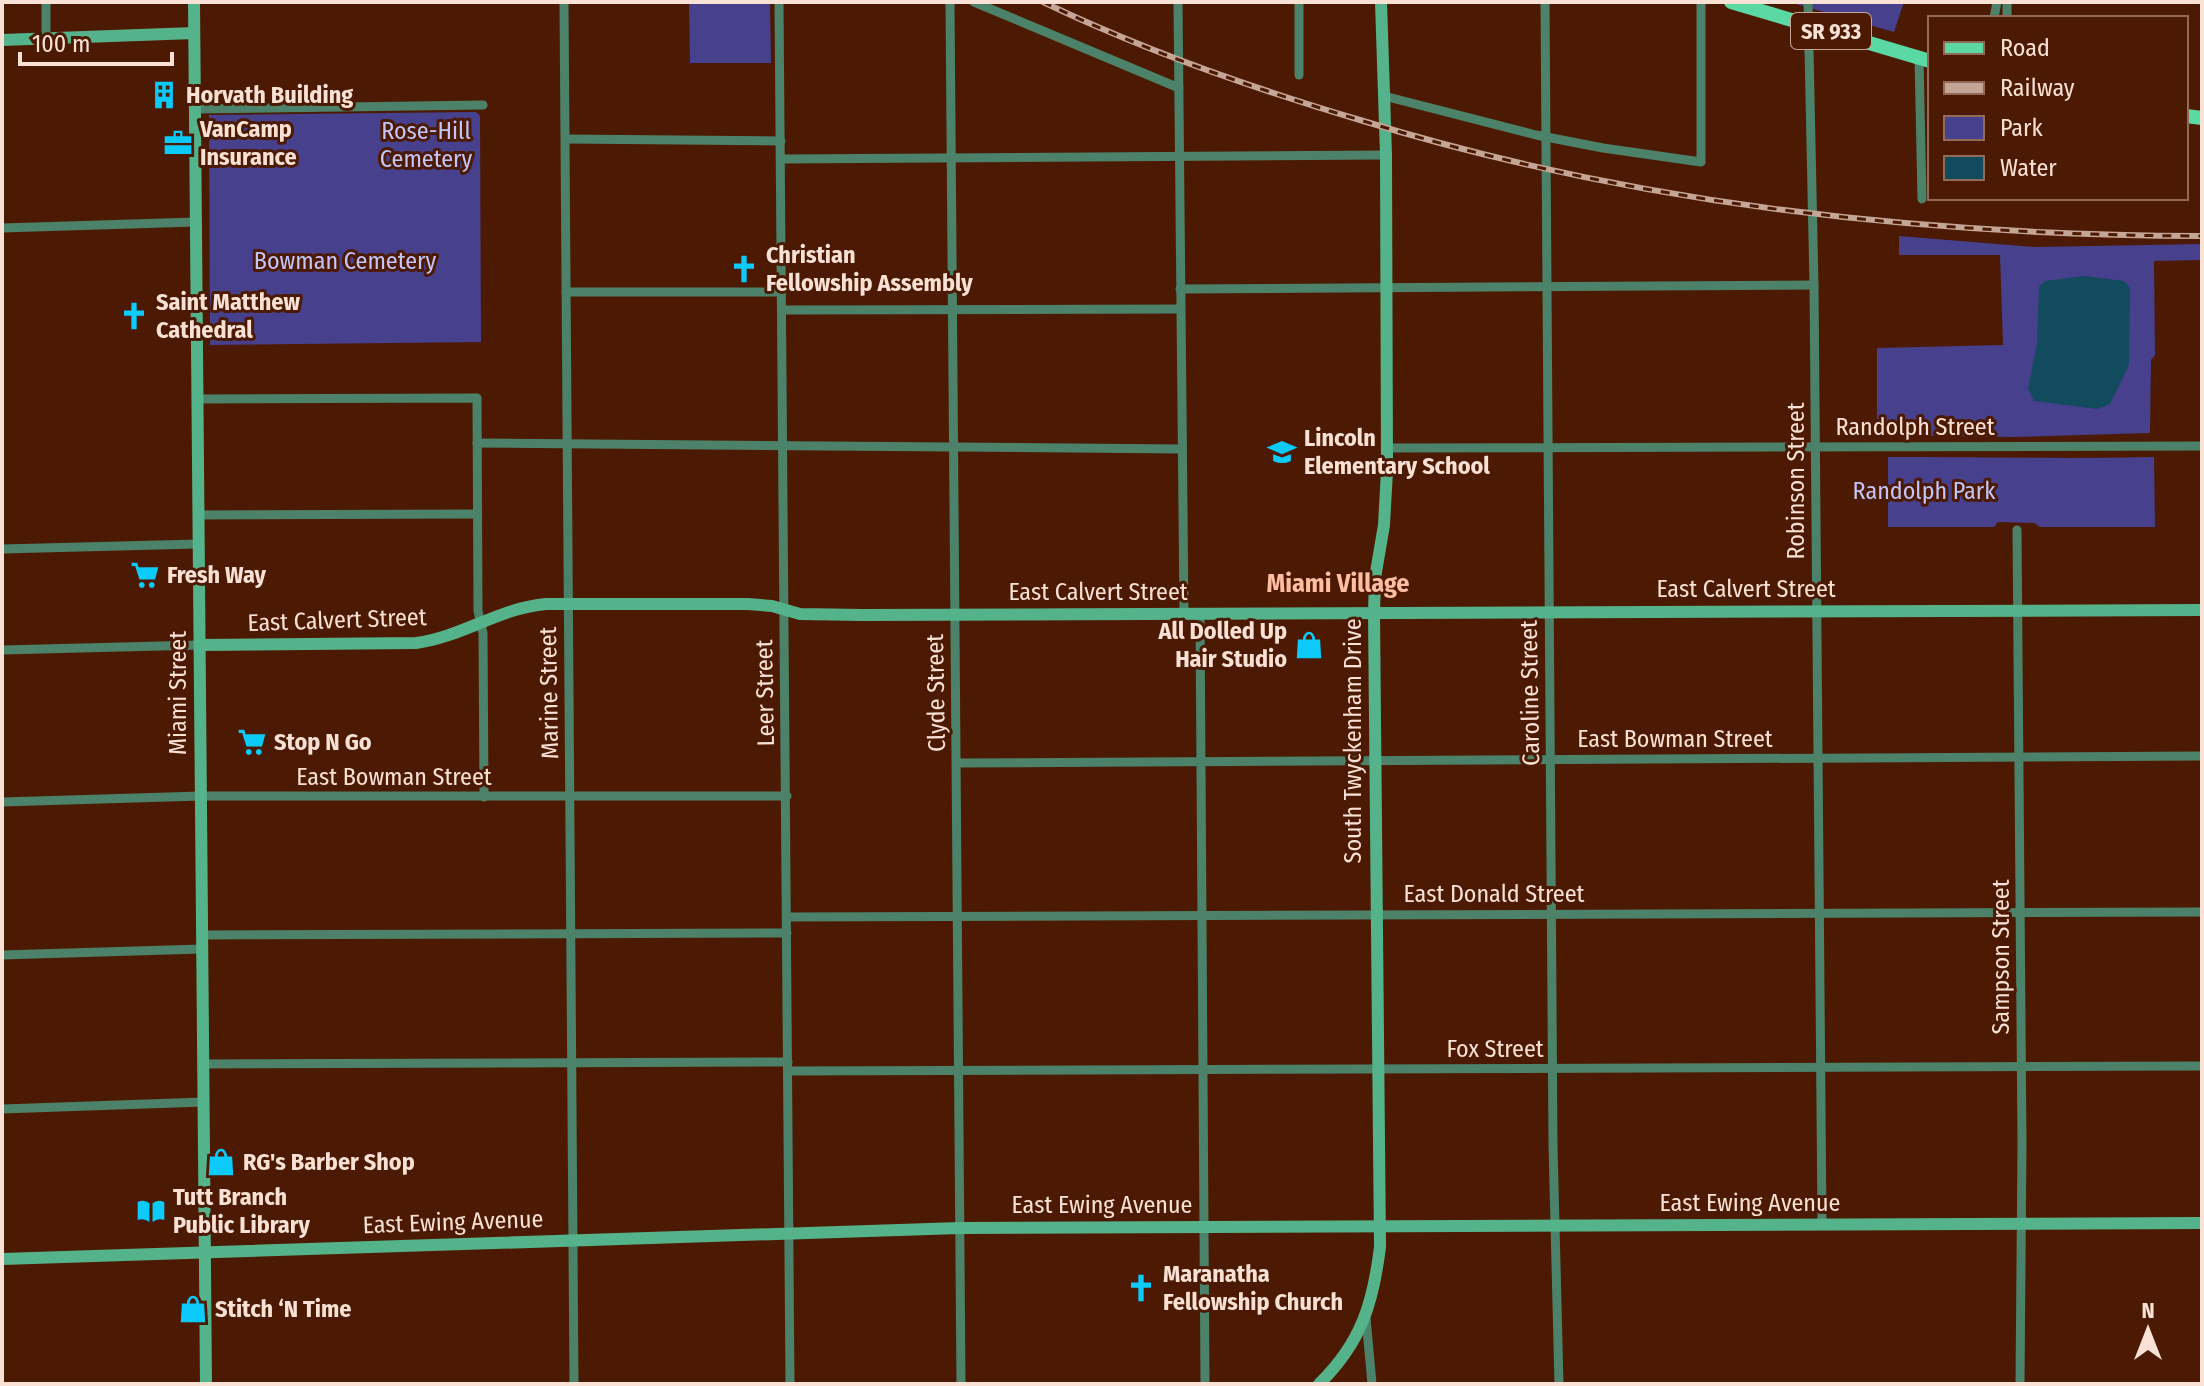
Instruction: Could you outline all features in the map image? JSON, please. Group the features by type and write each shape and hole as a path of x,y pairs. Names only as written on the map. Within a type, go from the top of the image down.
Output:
{"main road":[{"name":"SR 933","path":"1731,2 1924,59"}],"street":[{"path":"46,2 46,39"},
{"name":"Miami Street","path":"194,2 206,1384"},
{"name":"Marine Street","path":"564,2 574,1384"},
{"name":"Leer Street","path":"779,2 790,1384"},
{"name":"Clyde Street","path":"950,2 961,1384"},
{"path":"974,2 1179,88"},
{"path":"1178,2 1184,613"},
{"path":"1299,2 1299,75"},
{"name":"South Twyckenham Drive","path":"1372,1384 1366,1318 1378,1269 1380,1224 1374,613 1375,578 1384,525 1387,448 1386,155 1381,2"},
{"name":"Caroline Street","path":"1545,2 1553,1069 1559,1384"},
{"path":"1384,96 1546,136 1701,162 1701,2"},
{"name":"Robinson Street","path":"1808,2 1814,285 1822,1224"},
{"path":"2,40 194,33"},
{"path":"1922,199 1924,59"},
{"path":"195,109 483,105"},
{"path":"566,139 781,141"},
{"path":"782,159 1386,155"},
{"path":"2,228 196,222"},
{"path":"1180,289 1814,285"},
{"path":"566,292 782,292"},
{"path":"782,310 1180,309"},
{"path":"197,399 477,398 484,797"},
{"path":"477,443 1182,449"},
{"name":"Randolph Street","path":"1387,448 2202,446"},
{"path":"198,515 477,514"},
{"name":"Sampson Street","path":"2017,530 2022,1068 2020,1384"},
{"path":"2,549 198,544"},
{"name":"East Calvert Street","path":"2,650 416,643 449,636 518,608 568,604 748,604 827,615 2202,610"},
{"path":"1200,613 1205,1384"},
{"name":"East Bowman Street","path":"957,763 2202,756"},
{"name":"East Bowman Street","path":"2,802 201,796 787,796"},
{"name":"East Donald Street","path":"787,917 2202,912"},
{"path":"202,935 787,933"},
{"path":"2,955 202,949"},
{"name":"Fox Street","path":"203,1064 571,1063 958,1070 2202,1066"},
{"path":"2,1109 204,1102"},
{"name":"East Ewing Avenue","path":"2,1259 960,1228 2202,1223"},
{"path":"1319,1384 1353,1343 1366,1318"}],"green space":[{"path":"689,2 770,2 771,63 690,63"},
{"path":"1789,2 1904,2 1894,32"},
{"name":"Bowman Cemetery","path":"476,112 480,116 481,342 210,345 209,115"},
{"path":"1899,236 2035,247 2202,244 2202,260 2154,261 2155,355 2151,360 2150,433 2014,437 1877,435 1877,348 2003,345 2000,255 1899,255"},
{"name":"Randolph Park","path":"1888,457 2154,457 2155,527 2040,527 2034,523 1998,522 1994,527 1888,527"}],"water":[{"path":"2085,276 2124,281 2130,288 2129,365 2110,404 2097,409 2034,401 2028,388 2037,344 2039,287 2045,281"}],"railway":[{"path":"1043,2 1160,52 1279,95 1463,149 1567,173 1671,193 1882,221 2095,234 2202,236"}],"place":[{"name":"Horvath Building","path":"164,95"},
{"name":"VanCamp Insurance","path":"178,143"},
{"name":"Christian Fellowship Assembly","path":"744,269"},
{"name":"Saint Matthew Cathedral","path":"134,316"},
{"name":"Lincoln Elementary School","path":"1282,452"},
{"name":"Fresh Way","path":"145,575"},
{"name":"All Dolled Up Hair Studio","path":"1309,645"},
{"name":"Stop N Go","path":"252,742"},
{"name":"RG's Barber Shop","path":"221,1162"},
{"name":"Tutt Branch Public Library","path":"151,1211"},
{"name":"Maranatha Fellowship Church","path":"1141,1288"},
{"name":"Stitch ‘N Time","path":"193,1309"}],"district":[{"name":"Miami Village","path":"1338,583"}],"park label":[{"name":"Rose-Hill Cemetery","path":"426,145"}]}
